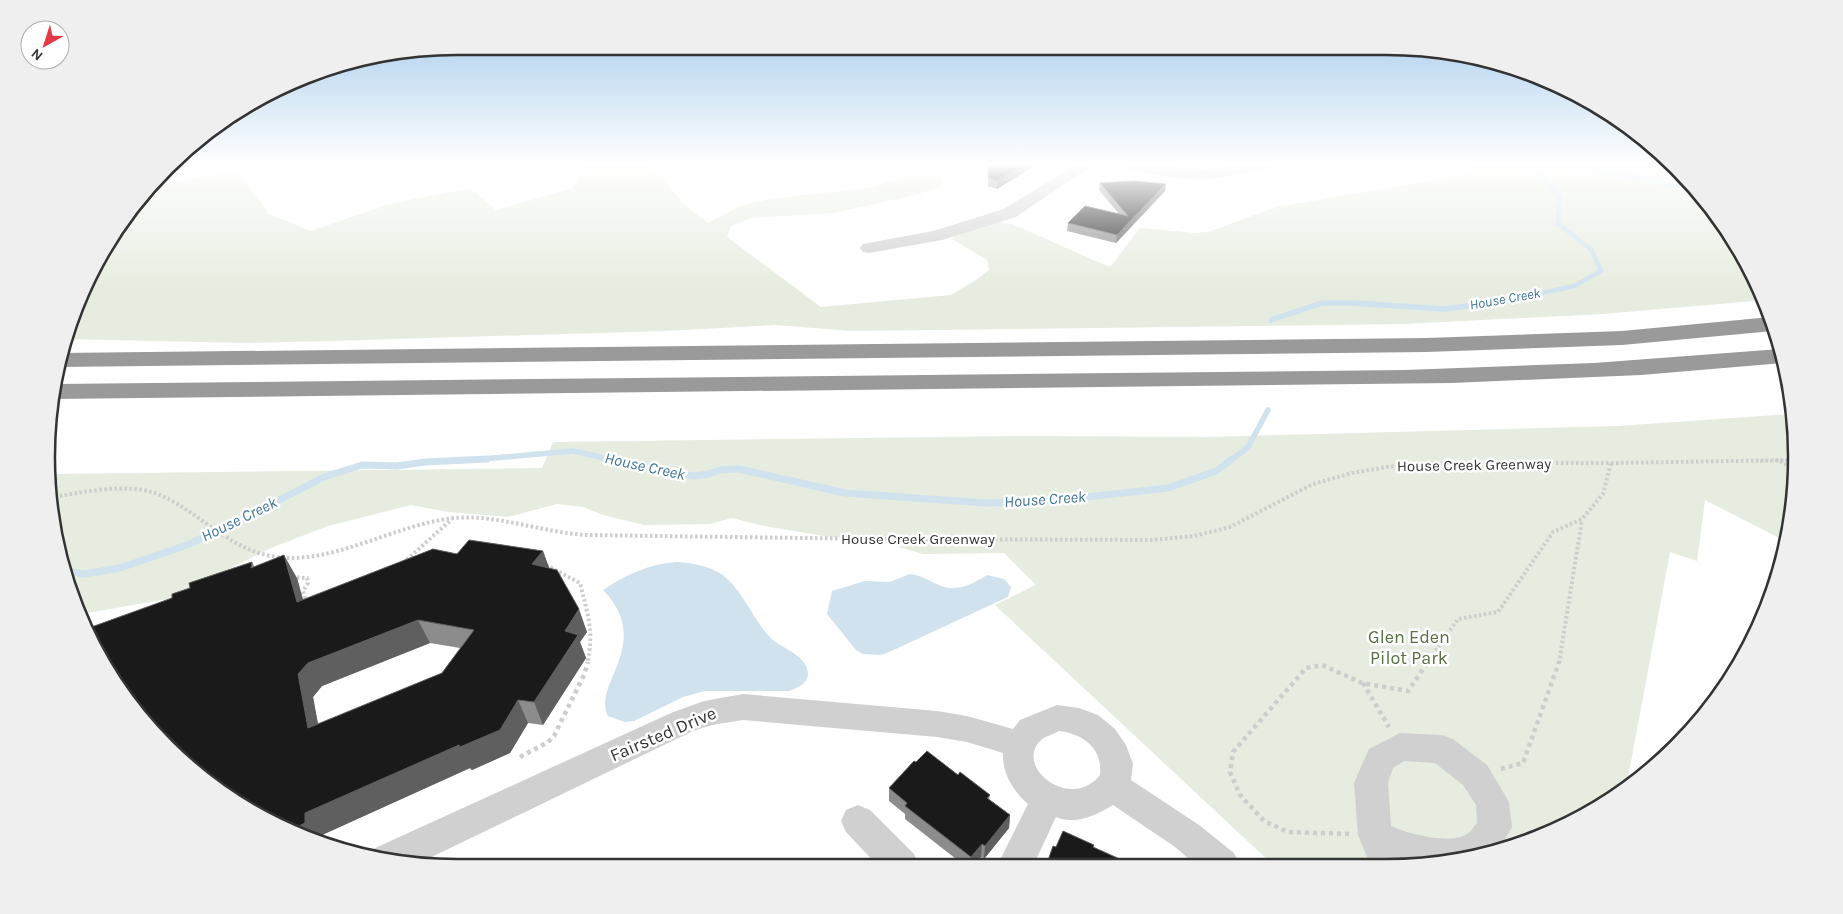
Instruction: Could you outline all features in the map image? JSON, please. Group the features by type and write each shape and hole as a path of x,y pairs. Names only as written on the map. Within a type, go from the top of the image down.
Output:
{"highway":[{"path":"67,360 1426,345 1622,338 1766,325"},
{"path":"61,392 1405,377 1568,372 1728,362 1775,357"}],"street":[{"path":"869,248 936,236 1010,213 1018,208"},
{"name":"Fairsted Drive","path":"398,855 682,722 701,714 722,709 743,707 937,724 967,729 1019,744"},
{"path":"1057,718 1090,725 1105,737 1114,752 1117,769 1112,786 1098,799 1079,805 1056,803 1047,800 1036,793 1022,778 1017,759 1019,744 1029,730 1042,722 1057,718"},
{"path":"1440,856 1398,846 1381,850 1371,783 1380,759 1400,747 1442,749 1475,775 1492,802 1495,827 1480,846 1474,849"},
{"path":"1112,786 1187,836 1215,859"},
{"path":"1018,859 1047,800"},
{"path":"858,821 894,859"}],"path":[{"path":"1780,460 1788,465"},
{"name":"House Creek Greenway","path":"57,497 116,489 150,492 169,500 242,547 258,555 287,558 353,545 421,523 453,518 487,518 567,534 823,539 1152,540 1194,536 1230,527 1313,484 1339,476 1387,467 1424,463 1612,463 1788,460"},
{"path":"1381,850 1288,832 1264,821 1240,795 1230,772 1232,752 1306,668 1322,666 1362,683 1408,690 1458,620 1498,612 1554,532 1582,519 1603,494 1612,463"},
{"path":"399,566 453,518"},
{"path":"1475,775 1523,763 1559,663 1582,519"},
{"path":"520,757 548,742 554,736 584,675 591,649 592,632 580,583 560,571 538,563"},
{"path":"284,579 301,576 307,578 308,583 303,591 308,607"},
{"path":"1362,683 1400,747"}],"green space":[{"path":"142,208 265,208 269,214 311,231 378,208 493,208 496,210 504,208 688,208 708,223 737,208 858,208 833,213 751,218 731,226 727,237 821,307 951,295 989,270 987,260 952,239 954,236 997,222 1012,224 1107,266 1111,266 1140,228 1196,233 1211,231 1274,208 1701,208 1734,256 1756,301 1603,314 1402,324 851,331 776,325 663,331 246,343 73,339 96,279 123,234"},
{"name":"Glen Eden Pilot Park","path":"1786,414 1787,483 1785,509 1779,538 1705,500 1697,561 1670,552 1628,778 1564,818 1515,838 1438,856 1386,859 1267,859 995,605 1036,585 1004,553 923,554 867,538 830,537 764,526 732,518 710,524 644,525 603,515 583,507 557,504 508,517 448,512 411,505 328,526 271,548 168,599 87,613 76,586 63,535 58,509 56,474 542,468 553,442 1025,436 1209,437 1618,426"}],"water":[{"path":"677,562 707,567 724,576 738,590 761,626 773,640 804,662 808,673 806,680 790,691 705,691 683,697 634,721 625,722 608,716 605,704 607,690 619,661 623,645 623,628 617,610 603,590 638,571 656,565"},
{"path":"910,574 952,588 970,584 987,575 1004,579 1011,587 1008,597 887,653 880,655 863,654 856,650 827,614 832,591 865,581 890,582"}],"building":[{"path":"1083,208 1092,208 1128,216 1121,208 1143,208 1117,235 1068,223"},
{"path":"469,540 543,551 532,564 557,570 579,609 565,631 578,635 534,702 518,700 500,730 460,747 459,745 305,813 305,823 299,826 279,818 234,791 212,776 173,741 138,702 109,658 93,627 172,598 172,594 190,588 189,583 252,562 251,568 284,555 297,602 433,549 457,554","holes":["418,620 474,630 442,673 308,728 298,674 308,663"]},
{"path":"927,751 958,775 960,772 990,795 987,798 1010,815 985,846 982,844 971,857 905,806 907,803 889,788 914,761 916,762"},
{"path":"1063,831 1120,859 1048,859 1053,846 1056,847"}],"waterway":[{"name":"House Creek","path":"1523,297 1574,286 1601,271 1591,249 1558,224 1559,208"},
{"name":"House Creek","path":"1271,320 1322,303 1353,303 1444,309 1507,301 1528,296"},
{"name":"House Creek","path":"1230,461 1248,447 1268,410"},
{"name":"House Creek","path":"475,460 573,451 619,461"},
{"name":"House Creek","path":"475,460 487,459"},
{"name":"House Creek","path":"613,459 693,476 709,474 720,470 739,469 845,493 986,503 1059,500 1168,488 1216,471 1232,459"},
{"name":"House Creek","path":"72,572 84,574 120,568 187,545 241,520 324,477 362,465 396,466 426,462 475,460"},
{"name":"House Creek","path":"459,461 475,460"}]}
